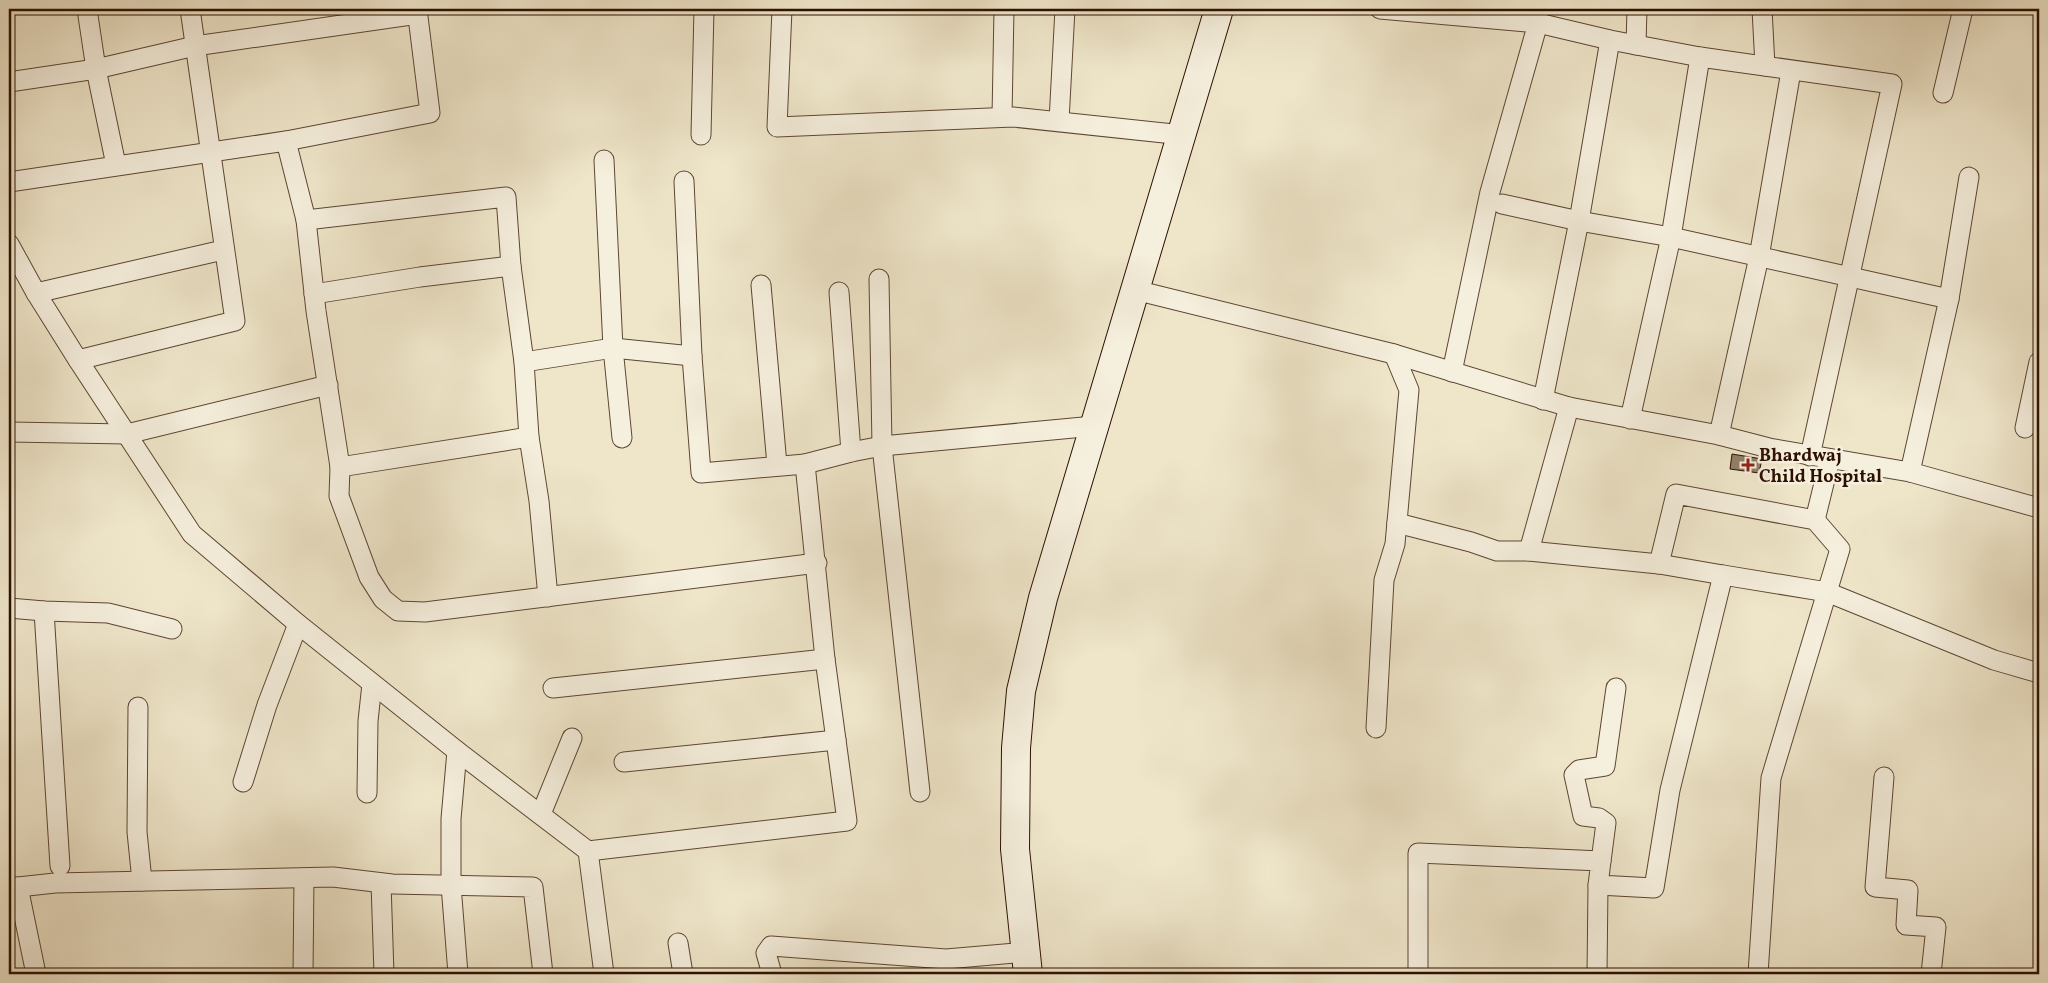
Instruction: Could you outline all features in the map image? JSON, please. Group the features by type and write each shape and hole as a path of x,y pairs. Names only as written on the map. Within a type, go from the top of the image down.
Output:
{"main road":[{"path":"1027,963 1015,849 1016,748 1021,691 1044,598 1219,9"}],"street":[{"path":"87,9 96,69 116,165"},
{"path":"78,360 234,321 190,9"},
{"path":"701,135 704,9"},
{"path":"782,9 777,126 1002,117 1059,121 1183,135"},
{"path":"1002,117 1004,9"},
{"path":"1059,121 1065,9"},
{"path":"1380,9 1538,16 1610,40 1636,45 1791,71 1892,84 1810,456"},
{"path":"1636,45 1637,9"},
{"path":"1762,9 1765,66"},
{"path":"1943,93 1963,9"},
{"path":"9,82 96,69 195,46 418,11 430,113 286,140 9,182"},
{"path":"1452,372 1490,192 1538,16"},
{"path":"1543,400 1579,221 1610,40"},
{"path":"1630,419 1671,237 1700,57"},
{"path":"1719,435 1758,257 1791,71"},
{"path":"286,140 306,220 314,294 340,466 339,496 369,577 383,599 398,611 425,612 817,563"},
{"path":"604,160 614,348 622,438"},
{"path":"1910,472 1949,299 1969,177"},
{"path":"684,181 692,356 701,473 806,464 882,446 1094,426"},
{"path":"306,220 506,197 511,266 524,362 529,437 539,501 548,597"},
{"path":"1502,204 1579,221 1671,237 1949,299"},
{"path":"9,244 36,293 78,360 192,534 372,684 588,851 604,974"},
{"path":"36,293 223,250"},
{"path":"314,294 420,277 511,266"},
{"path":"879,279 882,446 920,792"},
{"path":"761,285 777,466"},
{"path":"1135,290 1394,354 1569,407 1719,435 1810,456 1910,472 2039,508"},
{"path":"839,292 851,452"},
{"path":"524,362 614,348 692,356"},
{"path":"1376,728 1384,580 1395,544 1409,390 1394,354"},
{"path":"2025,428 2039,362"},
{"path":"9,432 127,434 328,385"},
{"path":"1528,551 1569,407"},
{"path":"340,466 529,437"},
{"path":"1816,520 1830,459"},
{"path":"588,851 847,821 825,659 806,464"},
{"path":"1659,564 1676,494 1816,520 1840,549 1771,778 1758,974"},
{"path":"1397,523 1471,542 1497,551 1528,551 1659,564 1827,592 1994,660 2039,673"},
{"path":"1598,885 1654,888 1670,790 1723,575"},
{"path":"9,608 108,613 172,629"},
{"path":"44,611 60,866"},
{"path":"243,782 267,704 298,624"},
{"path":"553,688 825,659"},
{"path":"367,793 368,722 372,684"},
{"path":"1597,974 1598,885 1606,823 1599,818 1583,816 1574,776 1579,770 1605,766 1616,688"},
{"path":"138,707 137,832 142,882"},
{"path":"541,814 572,738"},
{"path":"624,762 836,740"},
{"path":"457,751 451,819 451,885 458,974"},
{"path":"1884,777 1875,887 1908,890 1906,925 1936,927 1931,974"},
{"path":"1418,974 1418,853 1601,861"},
{"path":"36,974 13,887 54,883 333,876 381,883 533,887 543,974"},
{"path":"303,974 304,878"},
{"path":"381,883 384,974"},
{"path":"678,943 684,974"},
{"path":"772,974 766,953 771,946 1027,963"}],"building":[{"path":"1732,454 1762,459 1759,473 1730,469"}],"place":[{"name":"Bhardwaj Child Hospital","path":"1748,465"}]}
